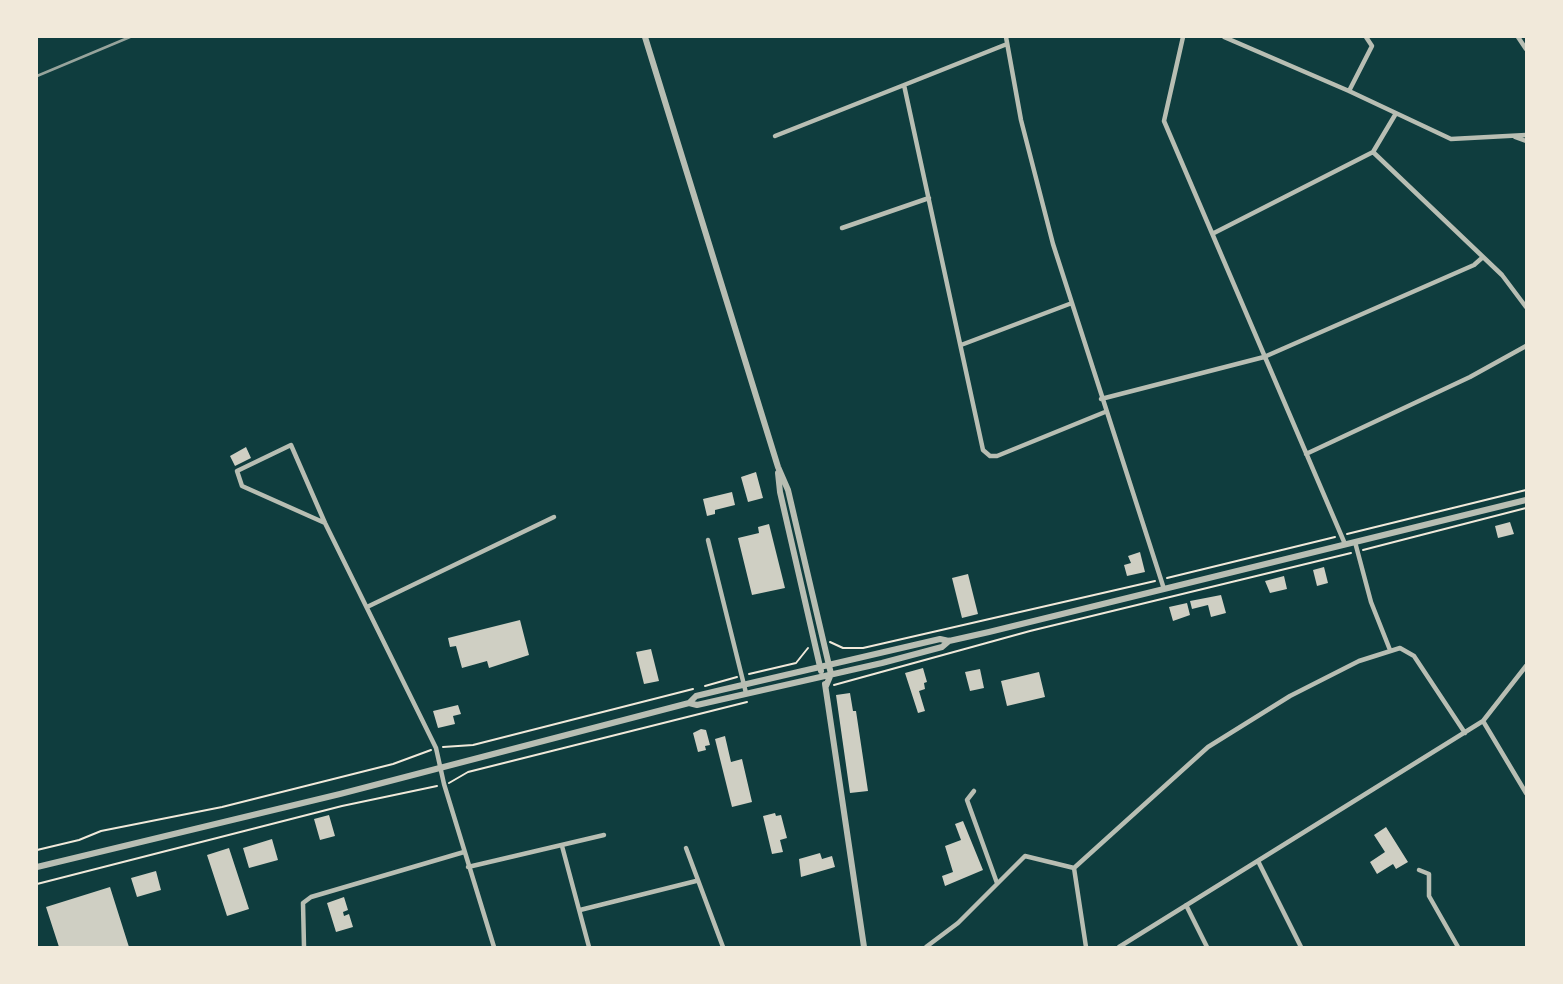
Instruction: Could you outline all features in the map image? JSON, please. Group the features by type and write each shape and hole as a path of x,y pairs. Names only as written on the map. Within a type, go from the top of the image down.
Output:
{"street":[{"path":"645,37 778,467 788,490 831,674 826,686"},
{"path":"1006,37 1029,154 1105,412 1164,589"},
{"path":"1183,37 1164,121 1345,544"},
{"path":"1224,37 1451,139 1526,135"},
{"path":"1349,91 1372,46 1366,37"},
{"path":"1518,37 1526,49"},
{"path":"775,136 1007,44"},
{"path":"905,85 983,450 990,456 1105,412"},
{"path":"1213,233 1373,152 1395,114"},
{"path":"1514,137 1526,141"},
{"path":"1373,152 1483,257 1514,289 1526,307"},
{"path":"842,228 929,198"},
{"path":"1101,399 1264,357 1474,265 1483,257"},
{"path":"961,345 1072,303"},
{"path":"1306,454 1470,376 1526,346"},
{"path":"325,523 242,485 237,471 290,445 325,523 436,748 468,867 494,947"},
{"path":"778,467 780,492 826,686 864,947"},
{"path":"689,703 696,696 744,684 940,639 948,641 1526,500"},
{"path":"367,607 554,517"},
{"path":"708,540 746,693"},
{"path":"1355,542 1371,602 1390,650"},
{"path":"37,867 440,768 689,703 697,705 942,647 948,641"},
{"path":"1074,868 1216,741 1331,674 1390,650 1400,648 1414,656 1465,733"},
{"path":"1119,947 1483,721 1526,666"},
{"path":"1483,721 1526,793"},
{"path":"974,791 967,800 997,883"},
{"path":"468,867 604,835"},
{"path":"562,846 589,947"},
{"path":"686,848 696,881 723,947"},
{"path":"304,947 303,903 319,894 464,852"},
{"path":"926,947 958,923 1019,861 1031,855 1074,868"},
{"path":"1258,861 1301,947"},
{"path":"1074,868 1080,891 1086,947"},
{"path":"1419,870 1429,874 1429,896 1458,947"},
{"path":"580,910 696,881"},
{"path":"1186,905 1207,947"}],"path":[{"path":"831,642 843,648 863,648 1161,580 1526,490"},
{"path":"836,685 1030,631 1526,508"},
{"path":"747,675 796,663 808,648"},
{"path":"442,747 473,745 736,678"},
{"path":"453,782 468,772 749,701"},
{"path":"37,850 79,841 101,831 222,807 395,764 430,750"},
{"path":"37,884 342,806 438,786"}],"building":[{"path":"246,447 251,458 235,466 230,456"},
{"path":"756,472 763,498 748,502 741,477"},
{"path":"732,492 735,505 715,510 715,514 707,516 703,499"},
{"path":"1510,522 1514,534 1498,538 1495,526"},
{"path":"769,524 785,588 752,595 738,538 759,533 758,527"},
{"path":"1140,552 1145,572 1127,576 1124,565 1131,563 1128,556"},
{"path":"1324,567 1328,583 1317,586 1313,570"},
{"path":"968,574 978,614 962,618 952,578"},
{"path":"1284,576 1287,589 1270,593 1265,581"},
{"path":"1221,595 1226,613 1211,617 1208,605 1192,609 1190,601"},
{"path":"1187,603 1190,615 1173,621 1169,607"},
{"path":"520,620 529,655 489,668 487,661 462,668 456,646 450,647 448,638"},
{"path":"651,649 659,681 644,684 636,652"},
{"path":"923,668 927,682 924,683 925,689 919,691 925,711 918,713 905,673"},
{"path":"980,669 984,688 970,691 965,672"},
{"path":"1039,672 1045,697 1007,706 1001,681"},
{"path":"850,693 853,711 856,711 868,791 850,793 836,695"},
{"path":"458,705 461,714 453,716 455,724 438,728 433,711"},
{"path":"706,730 710,745 705,746 706,750 698,752 693,733"},
{"path":"725,736 731,762 742,759 752,802 732,807 715,739"},
{"path":"775,813 776,816 781,815 787,838 780,840 783,852 772,854 763,816"},
{"path":"329,815 335,836 320,840 314,819"},
{"path":"963,821 983,870 945,886 942,876 953,872 945,846 961,840 955,824"},
{"path":"1386,827 1408,862 1396,869 1393,864 1377,874 1370,862 1385,852 1374,835"},
{"path":"272,839 278,860 249,868 243,848"},
{"path":"229,848 249,909 227,916 207,855"},
{"path":"820,853 822,859 832,856 835,867 801,877 799,859"},
{"path":"156,871 161,890 137,897 131,878"},
{"path":"110,887 129,947 59,947 46,907"},
{"path":"344,897 348,910 343,912 344,916 349,914 353,927 336,932 327,903"}],"railway":[{"path":"37,76 130,37"}]}
